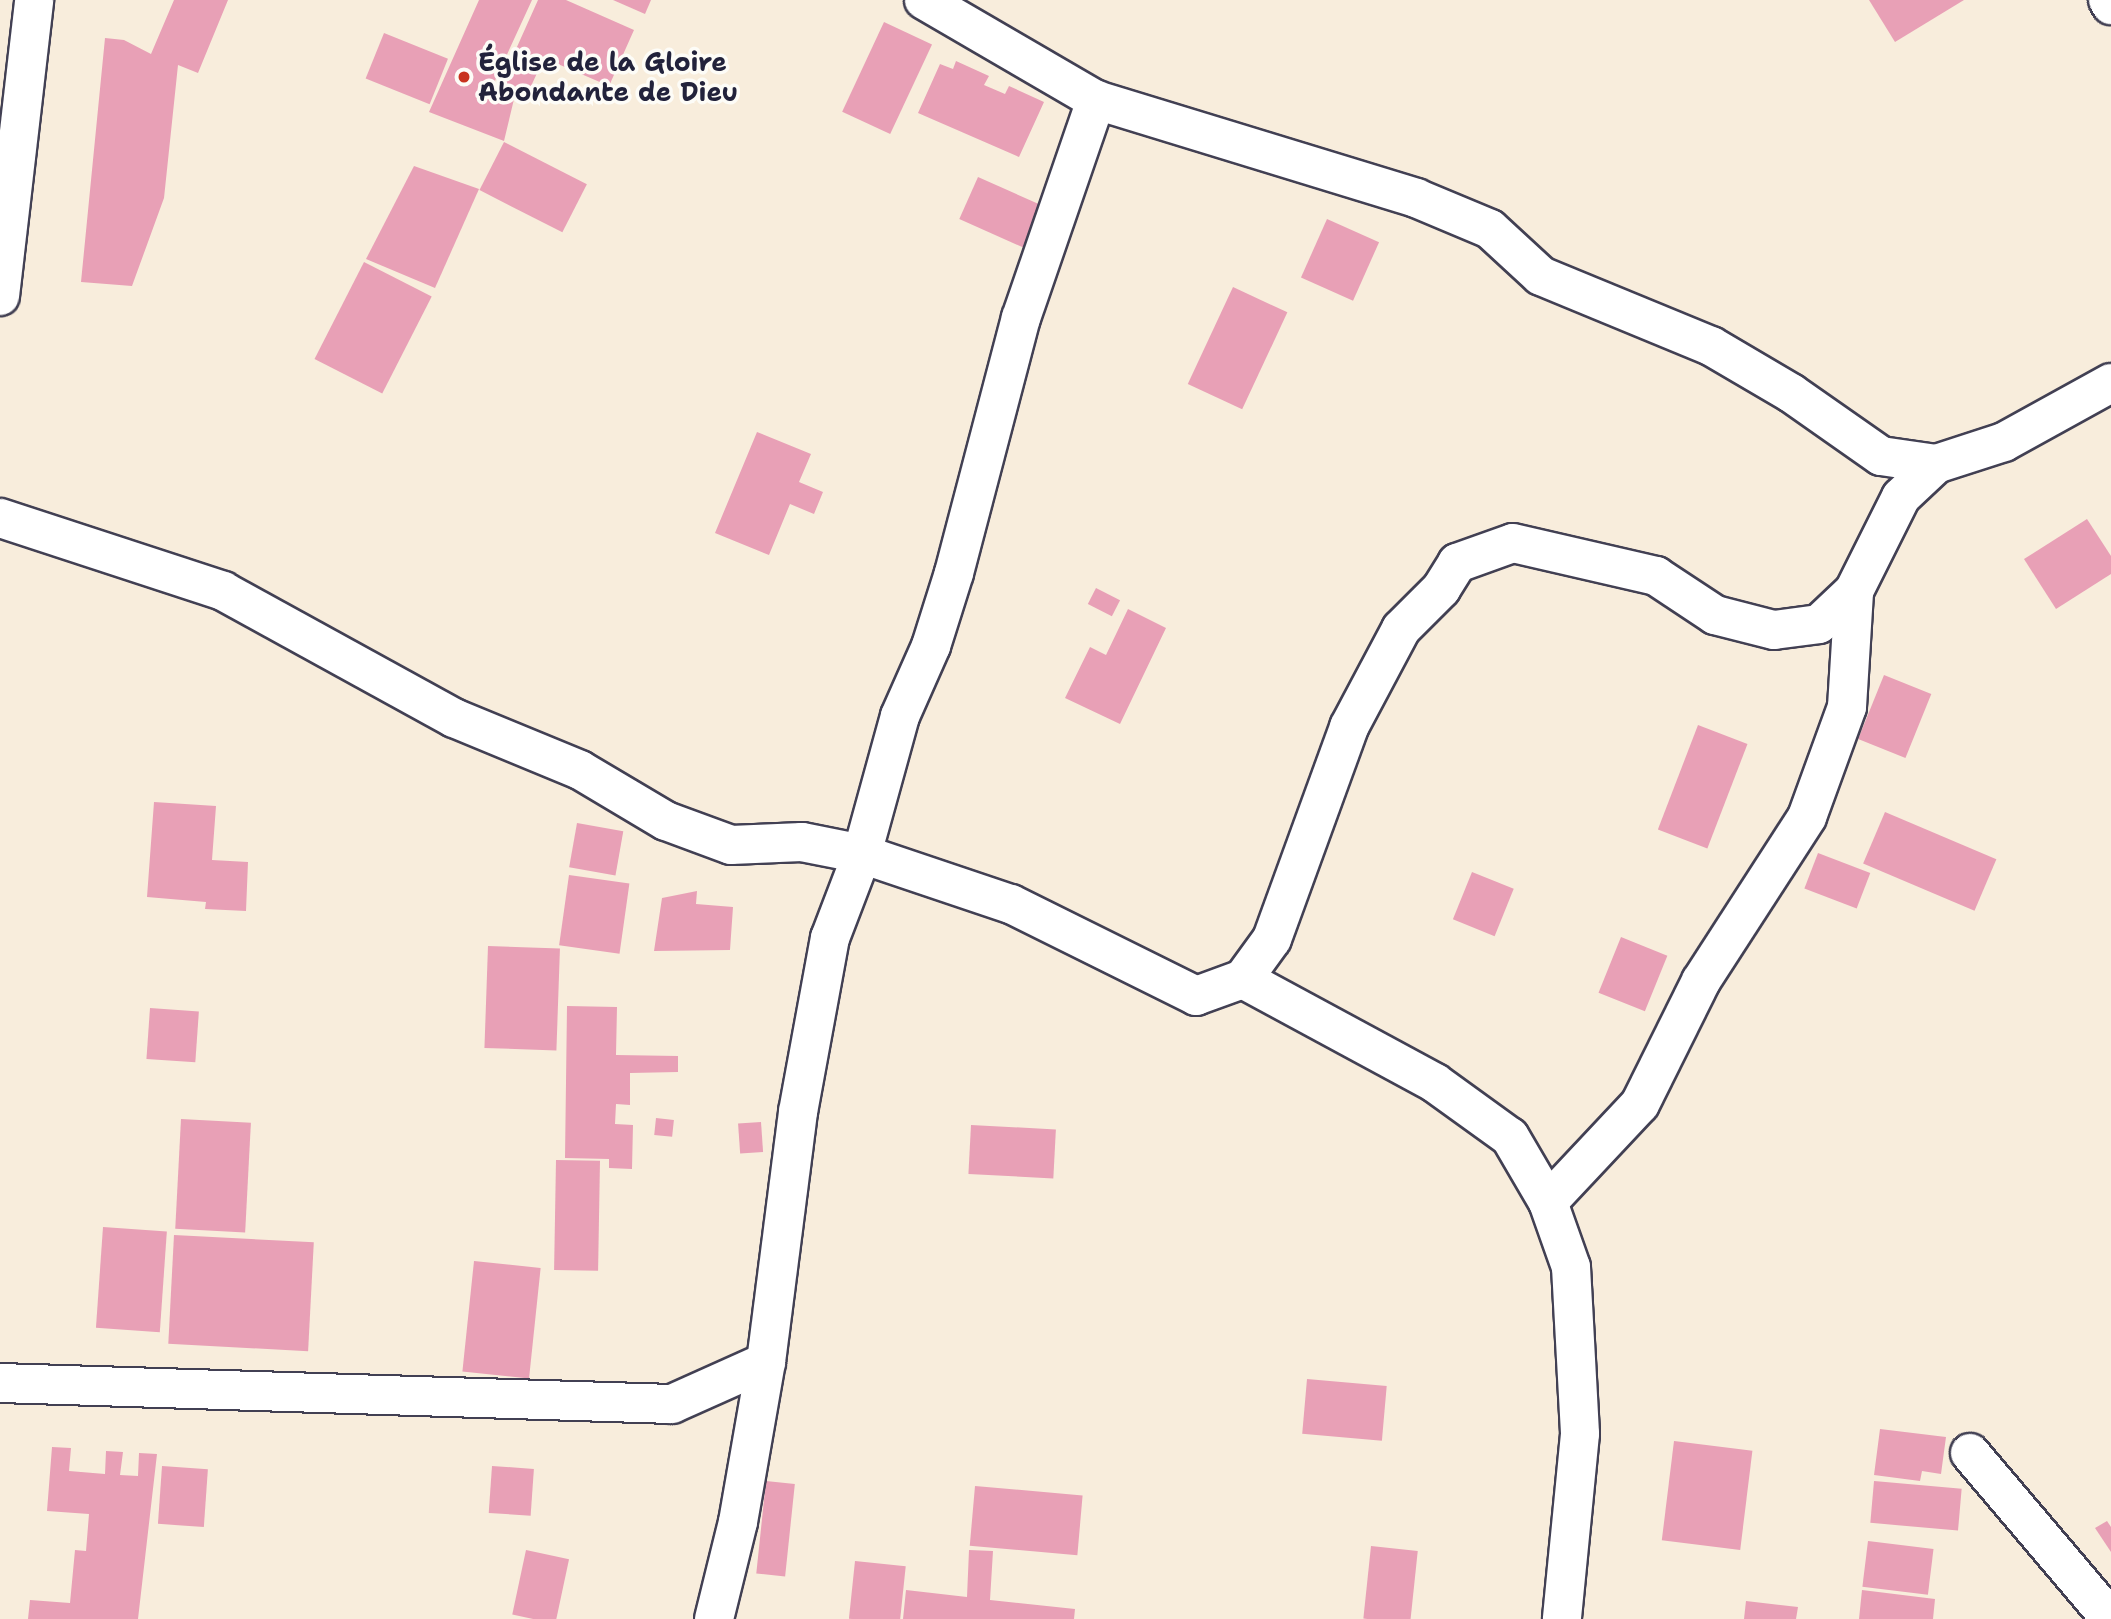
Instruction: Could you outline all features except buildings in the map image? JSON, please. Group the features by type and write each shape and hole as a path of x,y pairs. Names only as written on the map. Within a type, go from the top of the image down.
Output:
{"street":[{"path":"0,296 15,44 34,0"},
{"path":"924,0 1096,100 1429,203 1490,229 1541,276 1711,346 1791,393 1881,456 1936,464"},
{"path":"2108,0 2111,5"},
{"path":"714,1619 738,1522 766,1362 797,1112 830,938 862,854 900,716 931,646 954,573 1021,318 1096,100"},
{"path":"0,518 223,592 454,718 580,770 666,821 731,845 802,842 862,854 1011,904 1196,996 1242,979 1272,939 1349,727 1401,629 1441,589 1457,563 1513,543 1656,576 1715,615 1774,631 1819,624 1854,591 1901,497 1936,464 2004,442 2111,383"},
{"path":"1548,1202 1640,1104 1701,981 1807,817 1847,707 1854,591"},
{"path":"1242,979 1435,1083 1510,1137 1548,1202 1571,1267 1580,1434 1562,1619"},
{"path":"0,1383 672,1404 766,1362"},
{"path":"1970,1452 2111,1619"}],"place":[{"name":"Église de la Gloire Abondante de Dieu","path":"464,77"}]}
